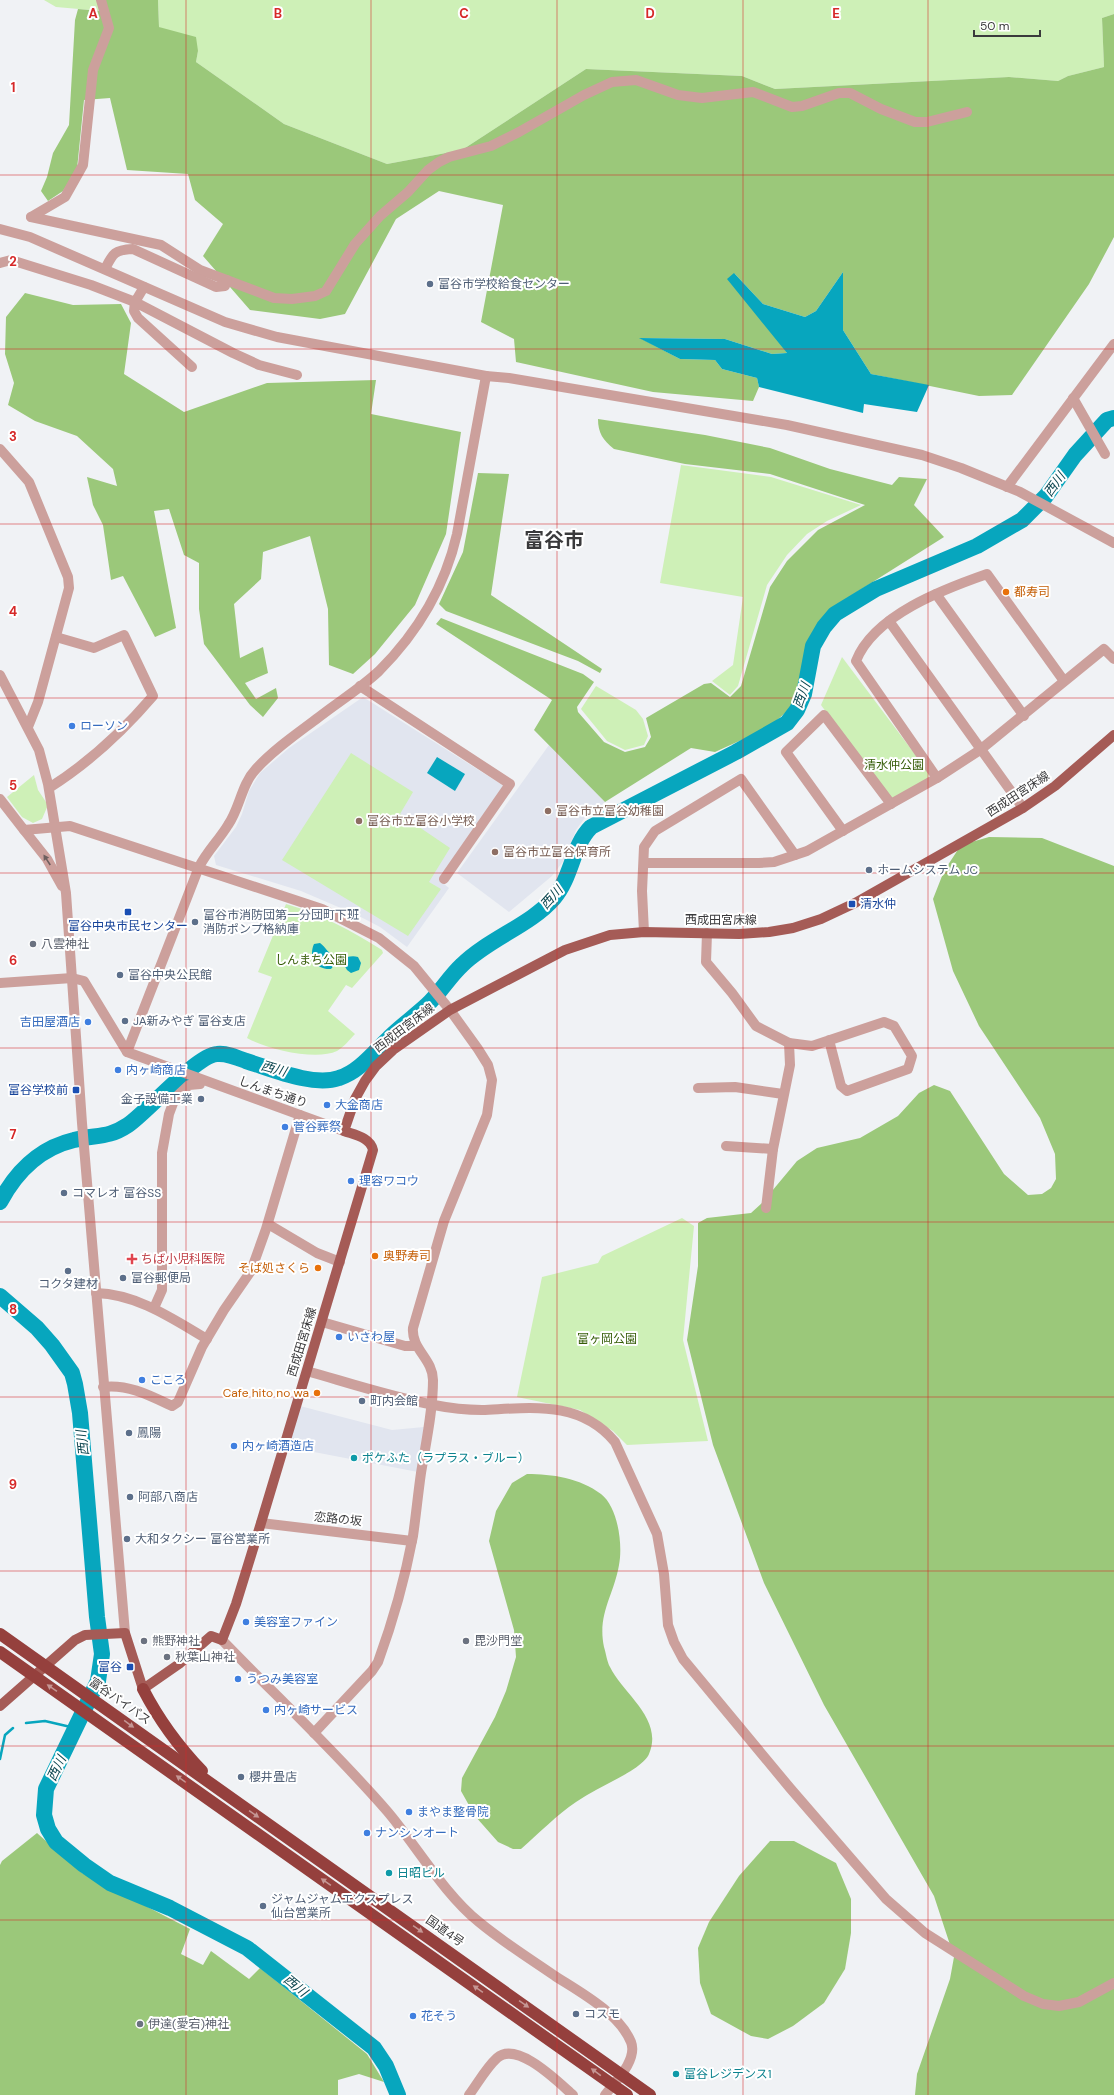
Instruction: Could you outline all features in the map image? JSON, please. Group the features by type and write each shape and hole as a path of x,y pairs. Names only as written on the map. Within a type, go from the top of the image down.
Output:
{"highway":[{"name":"富谷バイパス","path":"0,1634 98,1702 222,1792"},
{"path":"0,1652 627,2095"},
{"path":"143,1689 153,1708 183,1750 222,1792"},
{"name":"国道4号","path":"222,1792 650,2095"}],"main road":[{"name":"西成田宮床線","path":"222,1640 236,1604 261,1523 373,1150 372,1144 367,1140 344,1130 355,1099 365,1081 376,1066 393,1050 447,1006 565,950 610,935 644,932 769,932 793,928 821,919 855,903 1023,808 1055,786 1114,735"},
{"path":"0,1706 65,1647 85,1635 120,1633 143,1689 179,1664 211,1636 222,1640"}],"street":[{"path":"101,0 108,28 93,70 83,165 65,197 31,216 161,245 200,270 274,298 292,299 315,296 326,291 355,244 380,216 408,192 428,170 449,157 491,146 519,132 584,94 612,82 636,80 678,94 702,98 753,92 792,107 802,106 839,93 850,93 915,122 927,122 967,112"},
{"path":"0,229 30,237 225,322 277,337 486,376 817,432 922,455 1007,486 1061,513 1114,543"},
{"path":"105,269 113,254 120,250 133,249 216,287 225,286 228,280"},
{"path":"0,263 11,260 91,284 135,302 259,365 297,375"},
{"path":"144,287 135,302 134,311 138,318 192,367"},
{"path":"1007,486 1114,344"},
{"path":"127,1052 198,867 205,855 228,825 237,809 244,788 255,770 286,742 378,672 404,642 423,616 437,591 452,554 457,534 486,376"},
{"path":"1073,398 1105,454"},
{"path":"0,448 29,482 68,577 69,588 56,637 38,702 28,727"},
{"path":"937,778 856,661 860,650 889,621 936,594 988,574 1064,681"},
{"path":"936,594 1024,716"},
{"path":"889,621 1023,808"},
{"path":"49,788 63,780 129,724 153,696 124,635 94,648 56,637"},
{"path":"644,863 759,864 774,862 806,851 937,778 980,750 1024,716 1104,649 1114,660"},
{"path":"0,675 39,750 49,788 66,893 120,1633"},
{"path":"360,686 510,784 444,879"},
{"path":"843,831 786,752 824,715 890,804"},
{"path":"644,932 642,891 644,847 655,831 741,779 795,855"},
{"path":"0,798 47,859 66,893"},
{"path":"24,830 54,826 70,826 322,909 353,923 396,950 428,982 447,1006 488,1065 492,1080 487,1115 459,1180 433,1256 413,1328 413,1337 416,1346 430,1363 432,1370 433,1405 412,1541 401,1588 378,1662 372,1671 314,1733"},
{"path":"708,933 706,962 732,993 756,1026 789,1043 812,1046 830,1040 884,1022 894,1026 912,1056 908,1069 847,1091 841,1086 830,1040"},
{"path":"0,984 72,978 84,981 127,1052"},
{"path":"766,1208 773,1149 790,1065 789,1043"},
{"name":"しんまち通り","path":"127,1052 198,1079 344,1130"},
{"path":"154,1308 162,1290 162,1153 169,1114 175,1098 189,1085 200,1084 198,1079"},
{"path":"698,1088 735,1087 783,1094"},
{"path":"103,1387 113,1386 129,1388 172,1406 178,1402 207,1339 224,1310 251,1271 268,1224 300,1115"},
{"path":"726,1146 773,1149"},
{"path":"268,1224 317,1253 340,1262"},
{"path":"96,1293 106,1293 154,1308 207,1339"},
{"path":"322,1322 405,1346 416,1346"},
{"path":"307,1371 433,1405 481,1410 512,1407 560,1410 578,1414 594,1421 606,1431 615,1442 629,1469 657,1534 662,1556 668,1625 674,1642 683,1659 785,1782 886,1899 925,1933 1024,1996 1043,2004 1059,2006 1079,2002 1114,1983"},
{"name":"恋路の坂","path":"261,1523 412,1541"},
{"path":"222,1640 314,1733 388,1812 463,1906 477,1921 519,1952 599,2005 621,2027 630,2040 632,2049 630,2060 605,2095"},
{"path":"469,2095 498,2057 509,2054 520,2054 529,2059 573,2095"}],"shaded area":[{"name":"富谷市立富谷小学校","path":"363,697 504,786 439,880 449,888 407,947 380,927 357,915 301,891 216,865 214,856 236,827 242,814 249,791 260,773 289,748"},
{"name":"富谷市立富谷幼稚園","path":"549,745 605,802 584,819 576,830 565,859 552,876 509,912 457,873"},
{"path":"300,1406 392,1430 424,1427 418,1472 288,1447"}],"green space":[{"path":"44,0 99,0 102,11 56,7"},
{"path":"99,0 158,0 159,27 196,37 198,51 196,62 284,124 387,164 462,150 586,69 742,76 775,89 1009,77 1058,81 1068,76 1104,67 1102,18 1114,14 1114,237 1089,284 1012,395 979,396 871,374 843,330 843,272 816,311 805,317 763,304 734,273 787,353 772,354 725,339 640,338 680,359 715,360 722,369 757,378 759,387 753,401 653,392 516,362 514,339 481,322 503,205 439,191 396,219 345,314 320,319 250,310 203,256 223,224 195,200 188,174 127,170 110,98 84,100 77,169 63,191 48,201 41,191 47,177 53,153 69,125 75,20 78,9 101,11"},
{"path":"158,0 1114,0 1114,14 1102,18 1104,67 1068,76 1058,81 1009,77 775,89 742,76 586,69 462,150 387,164 284,124 196,62 198,51 159,27"},
{"path":"25,293 73,305 121,304 131,323 124,374 184,412 267,383 376,380 371,414 461,432 446,534 415,605 375,654 353,674 329,665 328,609 310,536 263,552 261,579 234,604 240,658 263,647 268,673 245,683 256,699 276,688 278,698 263,717 250,705 204,644 199,609 199,563 184,555 169,509 154,511 176,628 155,637 123,576 111,580 103,525 93,505 87,477 117,486 113,469 77,436 35,421 8,405 14,383 5,354 6,317"},
{"path":"598,419 705,435 770,448 830,469 892,485 899,477 927,479 914,505 944,537 830,609 811,638 803,678 792,707 768,728 715,752 691,748 605,802 534,730 552,700 436,624 441,618 583,674 594,682 577,707 578,712 604,742 625,752 645,747 651,737 646,718 704,684 711,683 730,697 741,686 770,587 787,561 818,530 865,505 770,474 685,464 614,449 602,436"},
{"path":"681,465 771,477 861,505 827,521 807,534 787,555 767,585 738,686 730,695 712,681 733,665 743,597 660,583"},
{"path":"478,473 509,474 491,595 602,669 600,673 578,661 446,611 439,604 463,552"},
{"name":"清水仲公園","path":"842,657 929,773 928,779 890,800 821,705"},
{"path":"596,686 636,710 643,719 648,736 644,745 625,750 607,741 581,709"},
{"path":"351,753 413,792 400,814 450,848 429,882 441,889 408,936 282,860"},
{"path":"34,775 38,790 48,805 42,819 33,823 22,817 7,797"},
{"path":"989,837 1042,838 1114,866 1114,2095 915,2095 917,2074 950,1979 954,1957 934,1896 824,1705 764,1583 713,1445 687,1340 698,1266 698,1223 707,1218 751,1213 762,1203 797,1161 817,1148 860,1138 898,1116 919,1093 934,1085 950,1091 1004,1174 1028,1195 1042,1194 1051,1188 1056,1179 1055,1154 1040,1118 979,1026 953,971 933,899 944,871 961,845"},
{"name":"しんまち公園","path":"286,904 312,913 336,924 382,950 383,953 352,988 346,985 328,1011 355,1034 337,1051 328,1054 304,1054 278,1050 247,1038 272,977 258,972"},
{"name":"富ヶ岡公園","path":"682,1218 694,1226 683,1340 708,1441 627,1445 613,1431 580,1410 517,1397 542,1277 598,1263 602,1256"},
{"path":"527,1474 556,1476 584,1484 601,1494 612,1508 620,1537 620,1557 617,1576 604,1614 602,1635 604,1647 609,1665 616,1677 647,1718 651,1729 652,1741 649,1754 638,1766 576,1802 555,1818 521,1849 513,1849 498,1842 475,1816 461,1791 462,1778 495,1717 506,1691 516,1657 514,1630 489,1541 496,1511 512,1483"},
{"path":"37,1833 82,1873 190,1929 181,1954 203,1965 211,1951 249,1979 260,1968 367,2054 384,2082 359,2074 338,2080 338,2095 0,2095 0,1865 2,1861"},
{"path":"770,1841 794,1841 836,1863 851,1899 851,1933 845,1969 824,2003 793,2026 768,2039 751,2036 711,2014 700,1983 698,1948 709,1922 739,1876"}],"water":[{"path":"843,272 843,330 871,374 929,385 917,412 864,404 863,413 759,387 757,378 722,369 715,360 680,359 639,338 725,339 772,354 787,353 727,279 734,273 763,304 805,317 816,311"},
{"path":"437,757 465,774 455,791 427,773"},
{"path":"320,943 336,957 358,957 361,963 359,970 351,973 347,970 343,963 337,962 331,969 326,969 317,965 313,958 312,949 314,944"}],"waterway":[{"name":"西川","path":"0,1202 6,1191 21,1171 40,1155 62,1144 82,1138 114,1132 128,1125 185,1073 208,1057 217,1054 228,1055 305,1079 329,1080 339,1078 353,1071 366,1061 398,1029 427,1005 457,970 472,956 545,908 560,890 580,843 591,827 736,752 787,723 797,710 804,694 813,646 824,627 835,614 876,589 977,546 1022,520 1046,496 1075,455 1107,420 1114,418"},
{"name":"西川","path":"0,1296 37,1328 52,1345 72,1373 80,1413 97,1617 102,1654 98,1681 46,1789 44,1815 48,1829 56,1842 84,1865 110,1883 170,1908 247,1948 374,2048 386,2066 398,2095"},
{"path":"26,1723 45,1721 75,1728"},
{"path":"0,1759 5,1735 13,1728"}],"place":[{"name":"富谷市学校給食センター","path":"430,284"},
{"name":"都寿司","path":"1006,592"},
{"name":"ローソン","path":"72,726"},
{"name":"富谷市立富谷幼稚園","path":"548,811"},
{"name":"富谷市立富谷小学校","path":"359,821"},
{"name":"富谷市立富谷保育所","path":"495,852"},
{"name":"ホームシステム JC","path":"869,870"},
{"name":"清水仲","path":"852,904"},
{"name":"富谷中央市民センター","path":"128,912"},
{"name":"富谷市消防団第一分団町下班 消防ポンプ格納庫","path":"195,922"},
{"name":"八雲神社","path":"33,944"},
{"name":"富谷中央公民館","path":"120,975"},
{"name":"JA新みやぎ 富谷支店","path":"125,1021"},
{"name":"吉田屋酒店","path":"88,1022"},
{"name":"内ヶ崎商店","path":"118,1070"},
{"name":"富谷学校前","path":"76,1090"},
{"name":"金子設備工業","path":"201,1099"},
{"name":"大金商店","path":"327,1105"},
{"name":"菅谷葬祭","path":"285,1127"},
{"name":"理容ワコウ","path":"351,1181"},
{"name":"コマレオ 富谷SS","path":"64,1193"},
{"name":"奥野寿司","path":"375,1256"},
{"name":"ちば小児科医院","path":"132,1259"},
{"name":"そば処さくら","path":"318,1268"},
{"name":"コクタ建材","path":"68,1271"},
{"name":"富谷郵便局","path":"123,1278"},
{"name":"いさわ屋","path":"339,1337"},
{"name":"こころ","path":"142,1380"},
{"name":"Cafe hito no wa","path":"317,1393"},
{"name":"町内会館","path":"362,1401"},
{"name":"鳳陽","path":"129,1433"},
{"name":"内ヶ崎酒造店","path":"234,1446"},
{"name":"ポケふた（ラプラス・ブルー）","path":"354,1458"},
{"name":"阿部八商店","path":"130,1497"},
{"name":"大和タクシー 富谷営業所","path":"127,1539"},
{"name":"美容室ファイン","path":"246,1622"},
{"name":"熊野神社","path":"144,1641"},
{"name":"毘沙門堂","path":"466,1641"},
{"name":"秋葉山神社","path":"167,1657"},
{"name":"富谷","path":"130,1667"},
{"name":"うつみ美容室","path":"238,1679"},
{"name":"内ヶ崎サービス","path":"266,1710"},
{"name":"櫻井畳店","path":"241,1777"},
{"name":"まやま整骨院","path":"409,1812"},
{"name":"ナンシンオート","path":"367,1833"},
{"name":"日昭ビル","path":"389,1873"},
{"name":"ジャムジャムエクスプレス 仙台営業所","path":"263,1906"},
{"name":"コスモ","path":"576,2014"},
{"name":"花そう","path":"413,2016"},
{"name":"伊達(愛宕)神社","path":"140,2024"},
{"name":"富谷レジデンス1","path":"676,2074"}],"district":[{"name":"富谷市","path":"554,540"}]}
